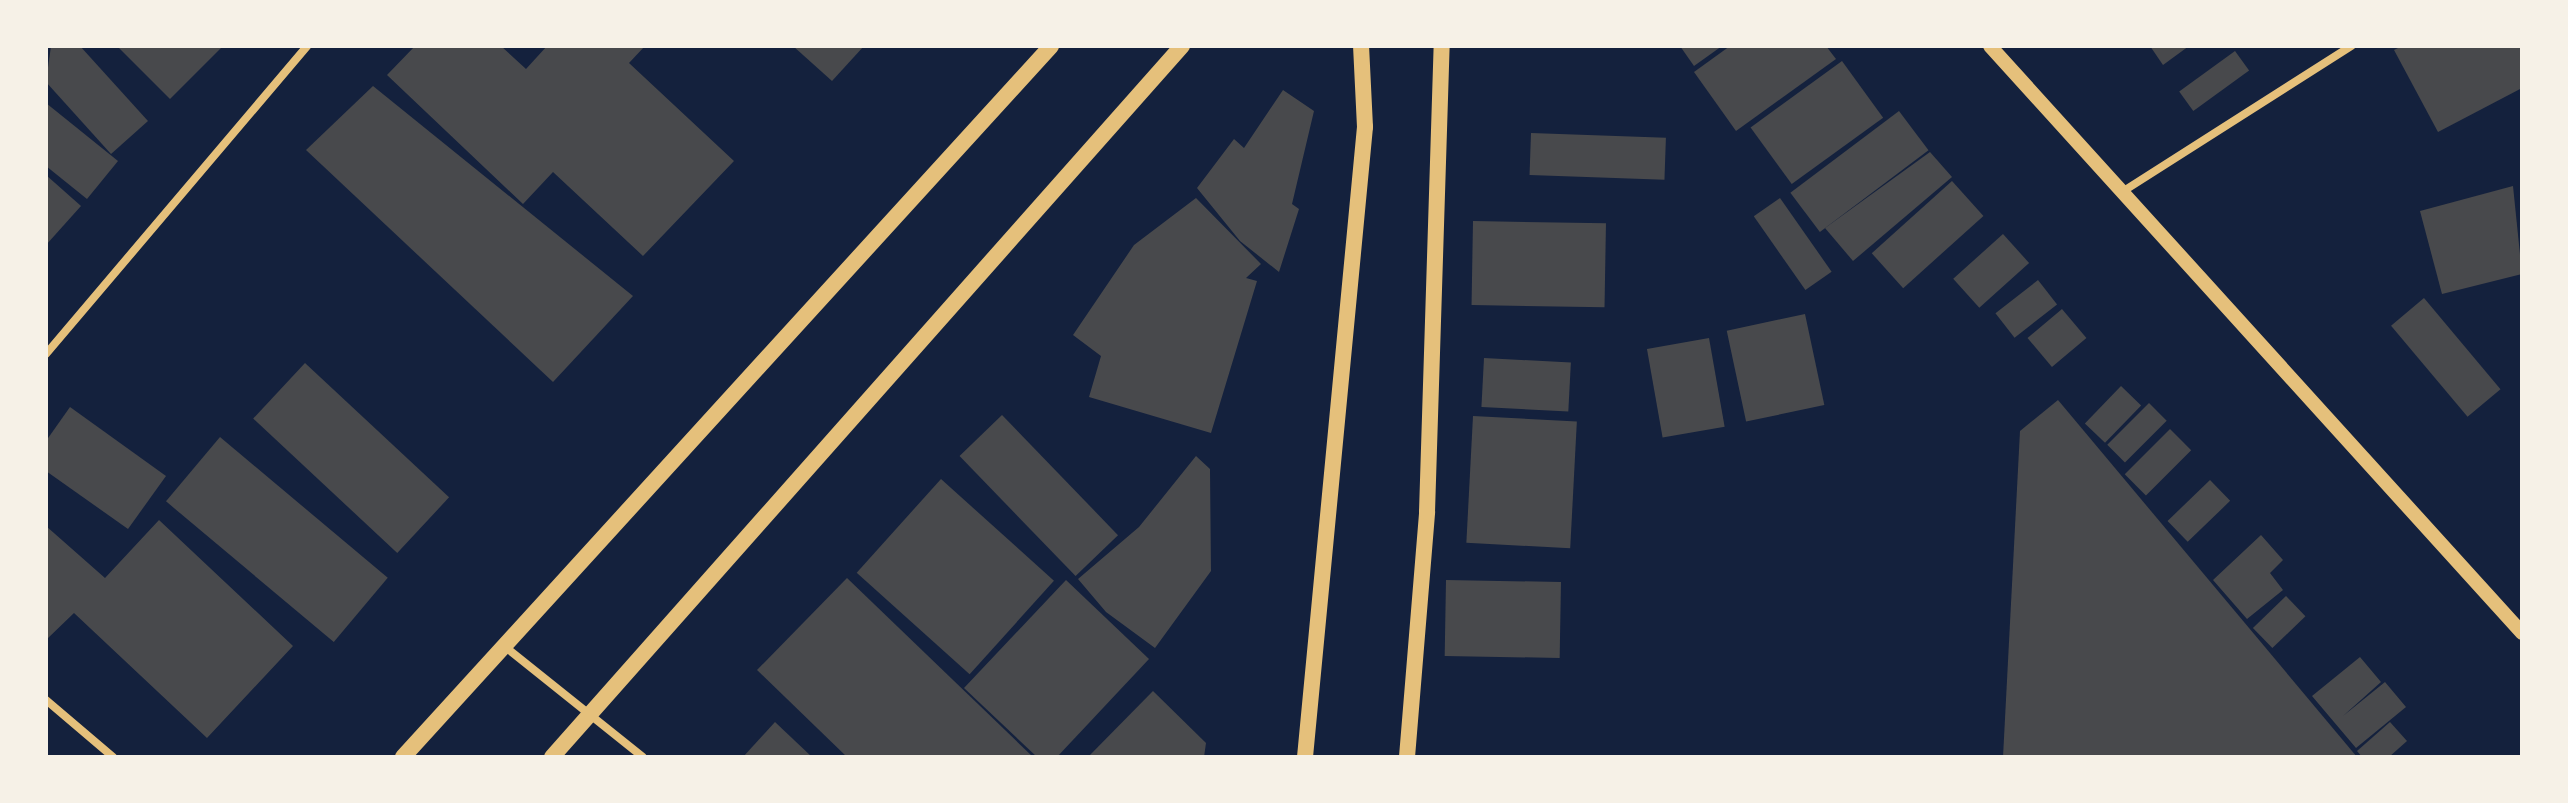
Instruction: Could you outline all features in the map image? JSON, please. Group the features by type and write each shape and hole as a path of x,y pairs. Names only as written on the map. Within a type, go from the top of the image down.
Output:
{"main road":[{"path":"403,757 1051,46"},
{"path":"552,757 1182,46"},
{"path":"1305,757 1365,127 1361,46"},
{"path":"1407,757 1427,512 1442,46"}],"street":[{"path":"46,354 307,46"},
{"path":"1990,46 2520,628"},
{"path":"2122,192 2351,46"},
{"path":"503,644 643,757"},
{"path":"46,700 113,757"}],"building":[{"path":"51,46 80,46 148,121 111,154 46,82"},
{"path":"117,46 223,46 170,99"},
{"path":"415,46 501,46 526,69 547,46 645,46 629,63 734,161 643,256 553,172 523,204 387,75"},
{"path":"793,46 864,46 832,81"},
{"path":"1680,46 1722,46 1694,66"},
{"path":"1730,46 1826,46 1836,59 1736,131 1694,72"},
{"path":"2150,46 2189,46 2163,65"},
{"path":"2402,46 2522,46 2522,88 2438,132 2394,50"},
{"path":"2235,51 2249,70 2193,111 2179,92"},
{"path":"1842,61 1883,118 1792,184 1751,127"},
{"path":"373,86 633,296 553,382 306,150"},
{"path":"1283,90 1314,111 1292,204 1299,209 1279,272 1240,241 1197,188 1234,139 1244,148"},
{"path":"46,103 118,161 87,199 46,166"},
{"path":"1899,111 1928,150 1820,232 1790,193"},
{"path":"1531,133 1666,138 1664,180 1530,175"},
{"path":"1930,152 1952,177 1853,261 1825,228"},
{"path":"46,175 81,206 46,245"},
{"path":"1952,181 1983,216 1903,288 1872,253"},
{"path":"2513,186 2522,274 2442,294 2420,211"},
{"path":"1196,198 1261,264 1246,278 1257,281 1211,433 1089,397 1101,356 1073,335 1134,245"},
{"path":"1780,198 1832,272 1805,290 1754,216"},
{"path":"1473,221 1606,223 1605,307 1472,305"},
{"path":"2003,234 2029,263 1979,308 1953,279"},
{"path":"2038,280 2057,304 2015,338 1995,313"},
{"path":"2424,298 2500,389 2468,417 2391,326"},
{"path":"2062,309 2086,338 2052,367 2028,338"},
{"path":"1805,314 1824,405 1746,422 1727,331"},
{"path":"1709,338 1725,427 1663,438 1647,349"},
{"path":"1484,358 1571,363 1568,411 1481,407"},
{"path":"305,363 449,497 397,553 253,419"},
{"path":"2121,386 2141,405 2105,443 2085,423"},
{"path":"2058,400 2357,757 2003,757 2020,431"},
{"path":"2149,403 2167,421 2125,462 2107,445"},
{"path":"70,407 166,476 128,529 46,471 46,441"},
{"path":"1002,415 1118,535 1076,576 960,456"},
{"path":"1473,416 1577,421 1570,548 1466,543"},
{"path":"2170,429 2191,450 2146,495 2125,474"},
{"path":"220,437 388,578 334,642 166,501"},
{"path":"1196,456 1210,469 1211,571 1155,648 1106,612 1078,579 1139,527"},
{"path":"941,479 1054,581 970,674 857,573"},
{"path":"2210,480 2230,501 2188,542 2168,521"},
{"path":"159,520 293,646 207,738 74,613 46,640 46,526 105,578"},
{"path":"2261,535 2283,560 2270,573 2283,590 2247,619 2213,580"},
{"path":"847,578 1033,757 847,757 757,670"},
{"path":"1066,580 1149,659 1057,757 1037,757 964,688"},
{"path":"1446,580 1561,582 1560,658 1445,656"},
{"path":"2286,596 2305,616 2272,648 2253,628"},
{"path":"2360,657 2381,682 2343,716 2385,682 2406,707 2356,748 2312,696"},
{"path":"1153,691 1206,743 1204,757 1088,757"},
{"path":"775,722 812,757 743,757"},
{"path":"2390,722 2407,741 2389,757 2362,757 2357,751"}]}
